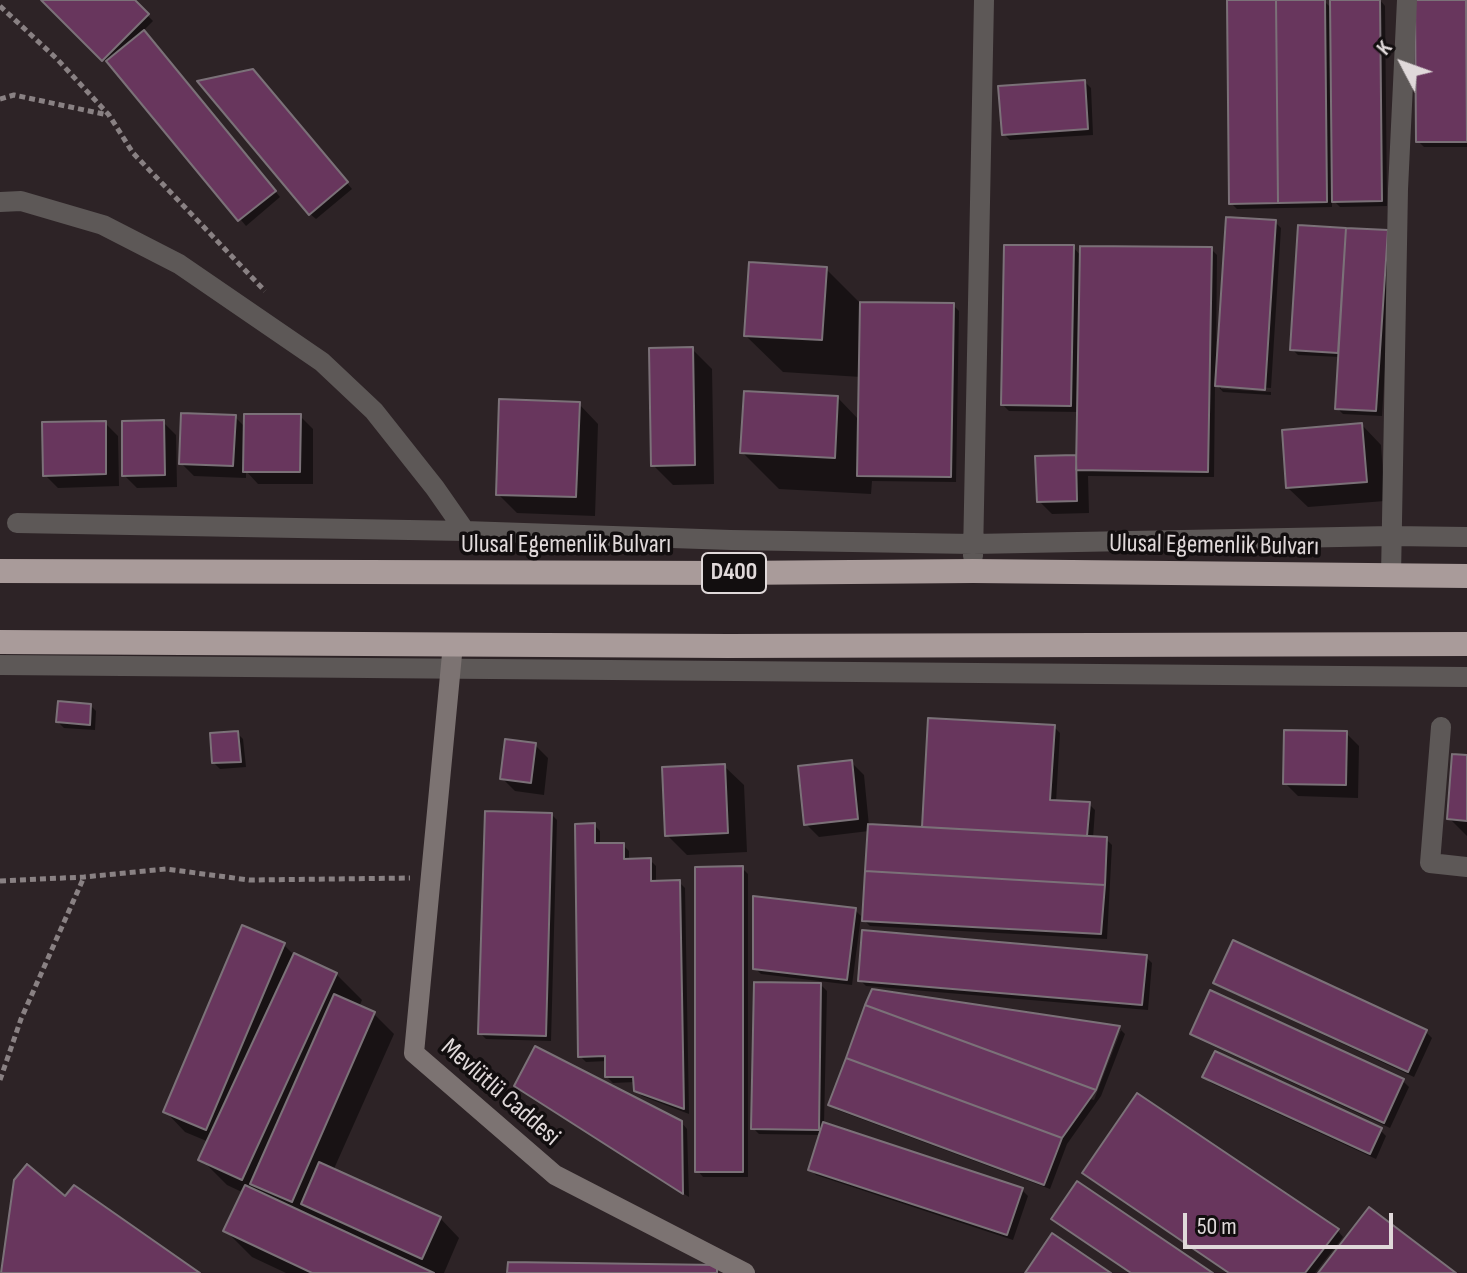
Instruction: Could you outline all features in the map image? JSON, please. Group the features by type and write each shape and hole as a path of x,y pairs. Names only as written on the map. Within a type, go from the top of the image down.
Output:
{"highway":[{"name":"Ulusal Egemenlik Bulvarı","path":"0,571 973,571 1467,576"},
{"path":"0,642 452,656 1467,644"}],"street":[{"path":"973,571 984,0"},
{"path":"1391,576 1398,189 1407,0"},
{"path":"0,202 21,201 103,225 179,264 322,362 374,411 465,531"},
{"path":"17,523 973,544 1467,537"},
{"path":"0,665 452,656 1467,677"},
{"name":"Mevlütlü Caddesi","path":"452,656 414,1053 555,1175 745,1273"},
{"path":"1441,727 1430,863 1467,867"}],"path":[{"path":"0,6 57,59 109,115 133,153 234,262 268,294"},
{"path":"0,99 14,95 109,115"},
{"path":"0,881 166,869 249,880 431,878"},
{"path":"0,1080 21,1019 84,877"}],"building":[{"path":"41,0 135,0 149,14 102,61"},
{"path":"1227,0 1276,0 1278,203 1229,204"},
{"path":"1276,0 1325,0 1327,202 1278,203"},
{"path":"1330,0 1380,0 1382,201 1332,202"},
{"path":"1415,0 1466,0 1467,142 1416,142"},
{"path":"144,30 276,191 238,221 106,61"},
{"path":"253,69 348,182 309,215 197,81"},
{"path":"1085,80 1088,129 1002,135 998,86"},
{"path":"1226,217 1276,220 1265,390 1215,386"},
{"path":"1298,225 1346,228 1338,353 1290,350"},
{"path":"1346,228 1388,230 1376,411 1335,409"},
{"path":"1004,245 1074,245 1071,406 1001,405"},
{"path":"1080,246 1212,247 1208,472 1076,470"},
{"path":"749,262 827,267 822,340 744,336"},
{"path":"860,302 954,303 951,477 857,476"},
{"path":"693,347 695,465 651,466 649,348"},
{"path":"744,391 838,396 835,458 740,453"},
{"path":"499,399 580,402 576,497 496,495"},
{"path":"181,413 236,415 233,466 179,464"},
{"path":"244,414 301,414 300,472 243,472"},
{"path":"164,420 165,475 122,476 122,421"},
{"path":"106,421 106,474 43,476 42,422"},
{"path":"1362,423 1367,482 1286,488 1282,430"},
{"path":"1076,455 1077,501 1037,502 1035,456"},
{"path":"58,701 91,704 90,725 56,722"},
{"path":"928,718 1055,725 1050,800 1090,802 1087,836 922,827"},
{"path":"1284,730 1347,731 1346,785 1283,784"},
{"path":"238,731 241,762 212,763 210,733"},
{"path":"505,739 536,743 531,783 500,779"},
{"path":"1452,754 1467,755 1467,821 1447,819"},
{"path":"852,760 858,819 804,825 798,766"},
{"path":"725,764 728,833 665,836 662,767"},
{"path":"485,811 552,813 546,1036 478,1034"},
{"path":"595,823 595,843 624,843 624,859 651,858 651,881 680,880 684,1109 634,1091 633,1077 605,1077 605,1056 578,1057 575,824"},
{"path":"868,824 1107,837 1105,885 865,871"},
{"path":"743,866 743,1172 695,1172 695,867"},
{"path":"865,871 1105,885 1101,934 862,921"},
{"path":"753,896 856,908 847,980 753,969"},
{"path":"242,925 285,943 206,1130 163,1112"},
{"path":"862,930 1147,955 1142,1005 858,981"},
{"path":"1233,940 1427,1030 1408,1072 1213,983"},
{"path":"294,953 337,973 242,1180 198,1160"},
{"path":"754,982 821,983 819,1130 751,1129"},
{"path":"872,989 1120,1026 1096,1090 865,1005"},
{"path":"1210,990 1404,1079 1384,1123 1190,1034"},
{"path":"334,994 375,1012 292,1202 250,1184"},
{"path":"865,1005 1096,1090 1062,1138 846,1058"},
{"path":"535,1046 682,1121 683,1194 514,1086"},
{"path":"1215,1051 1382,1128 1370,1154 1202,1077"},
{"path":"846,1058 1062,1138 1044,1185 828,1105"},
{"path":"1137,1093 1339,1229 1305,1273 1229,1273 1082,1173"},
{"path":"823,1122 1023,1188 1007,1235 808,1170"},
{"path":"319,1162 441,1217 422,1259 301,1204"},
{"path":"27,1164 65,1196 74,1185 200,1273 1,1273 14,1180"},
{"path":"1077,1181 1213,1273 1131,1273 1051,1219"},
{"path":"245,1185 434,1273 312,1273 223,1231"},
{"path":"1369,1207 1456,1273 1318,1273"},
{"path":"1052,1233 1111,1273 1025,1273"},
{"path":"508,1262 717,1265 717,1273 507,1273"}]}
